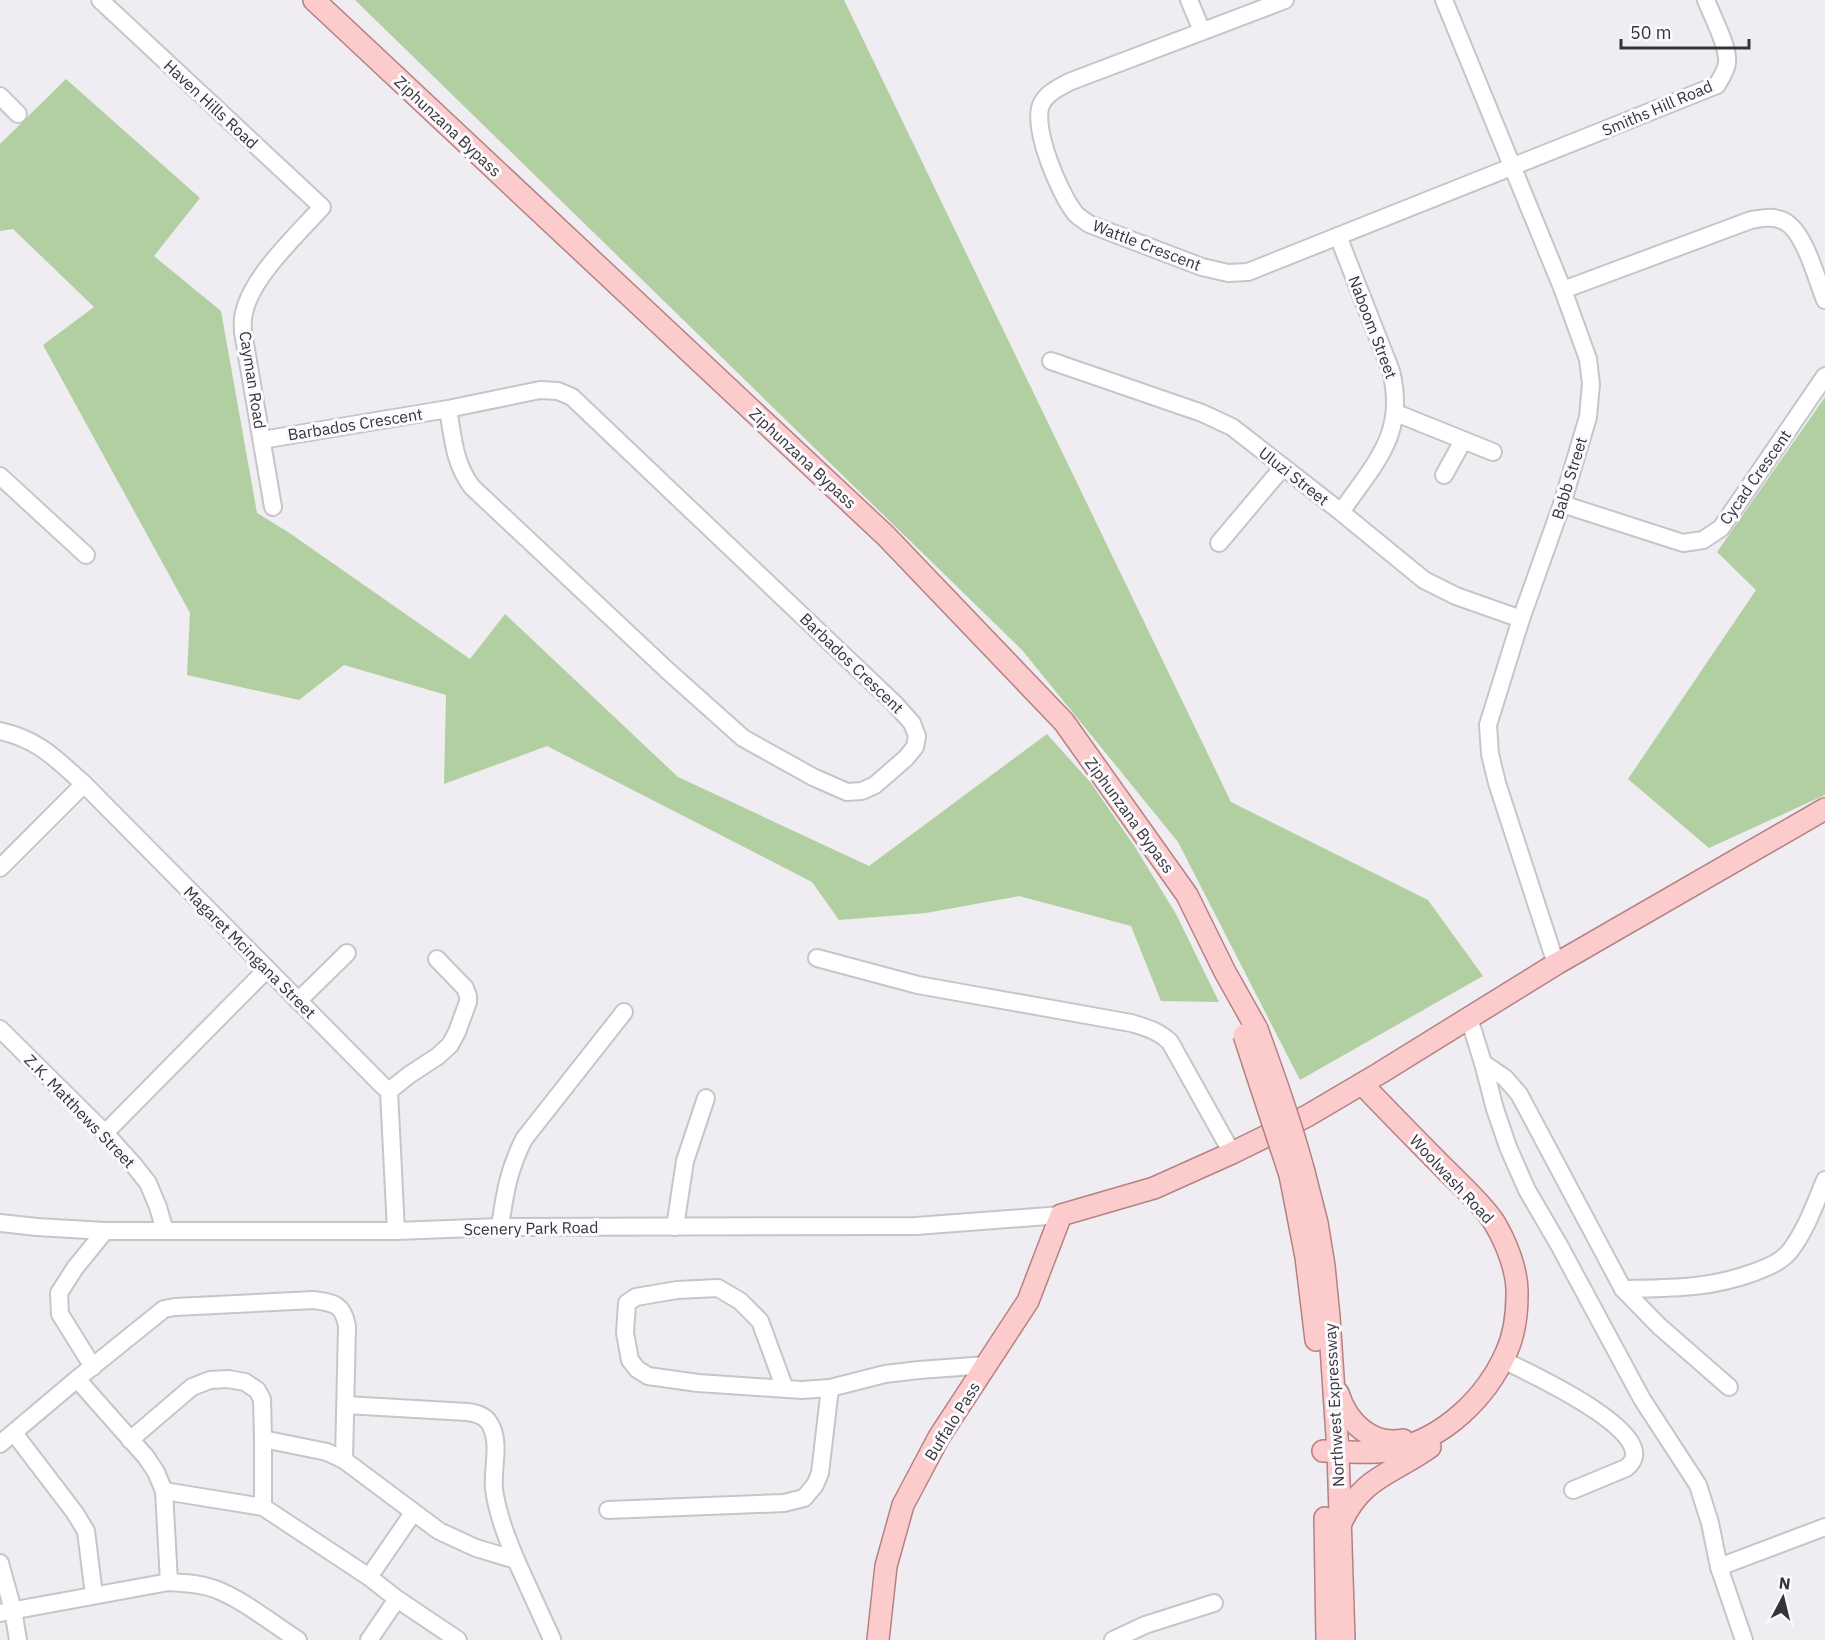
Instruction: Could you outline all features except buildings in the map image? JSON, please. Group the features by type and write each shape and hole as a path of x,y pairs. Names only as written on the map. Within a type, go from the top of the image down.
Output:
{"main road":[{"name":"Ziphunzana Bypass","path":"314,0 886,536 1064,722 1187,895 1225,972 1250,1032 1297,1174"},
{"path":"1061,1215 1154,1188 1307,1116 1556,963 1825,809"},
{"name":"Woolwash Road","path":"1331,1451 1369,1453 1396,1449 1437,1433 1461,1414 1494,1375 1507,1352 1515,1323 1517,1293 1513,1270 1502,1238 1493,1221 1362,1084"},
{"name":"Northwest Expressway","path":"1297,1174 1317,1222 1324,1266 1333,1372 1328,1640"},
{"name":"Northwest Expressway","path":"1297,1174 1299,1214 1340,1526 1344,1640"},
{"name":"Buffalo Pass","path":"878,1640 886,1566 903,1505 939,1437 1028,1301 1061,1215"},
{"path":"1333,1372 1338,1395 1345,1412 1355,1425 1367,1434 1397,1441 1437,1433"},
{"path":"1340,1526 1347,1509 1359,1494 1375,1480 1441,1438 1453,1427 1461,1414"}],"street":[{"name":"Haven Hills Road","path":"100,0 322,207"},
{"path":"1189,0 1202,31"},
{"name":"Wattle Crescent","path":"1285,0 1070,82 1052,92 1042,104 1038,121 1042,143 1066,200 1076,214 1089,224 1202,267 1228,273 1248,273 1514,167"},
{"name":"Babb Street","path":"1444,0 1563,290 1588,359 1591,384 1588,417 1562,504 1521,619 1488,725 1490,754 1497,783 1556,963"},
{"name":"Smiths Hill Road","path":"1514,167 1717,85 1724,74 1727,61 1724,45 1706,0"},
{"path":"0,96 18,114"},
{"name":"Cayman Road","path":"273,507 243,332 243,314 249,297 266,270 322,207"},
{"path":"1563,290 1751,220 1768,217 1782,220 1793,227 1802,241 1825,300"},
{"name":"Naboom Street","path":"1338,236 1391,371 1396,391 1396,413 1384,449 1341,512"},
{"name":"Uluzi Street","path":"1052,361 1202,413 1232,427 1424,579 1456,596 1521,619"},
{"name":"Cycad Crescent","path":"1562,504 1683,543 1703,540 1721,528 1825,376"},
{"name":"Barbados Crescent","path":"262,440 448,409 540,390 558,391 572,398 896,704 912,723 917,736 915,747 906,759 875,785 861,792 847,792 813,777 743,738 668,671 472,487 458,464 448,409"},
{"path":"1396,413 1493,452"},
{"path":"1444,475 1463,441"},
{"path":"1219,543 1283,467"},
{"path":"0,476 86,555"},
{"name":"Magaret Mcingana Street","path":"0,731 17,735 47,750 84,784 389,1090"},
{"path":"0,868 84,784"},
{"path":"298,1001 347,952"},
{"path":"817,958 918,985 1131,1023 1163,1035 1170,1042 1232,1153"},
{"path":"396,1231 389,1090 438,1056 450,1044 468,1002 465,988 437,959"},
{"path":"105,1133 267,969"},
{"path":"500,1227 506,1187 513,1161 524,1139 624,1012"},
{"path":"1469,1018 1502,1128 1527,1190 1565,1255 1642,1398 1698,1485 1710,1523 1719,1567 1744,1640"},
{"name":"Z.K. Matthews Street","path":"0,1029 105,1133 148,1183 159,1207 165,1231"},
{"path":"1483,1063 1505,1078 1519,1094 1623,1289 1659,1326 1729,1387"},
{"path":"675,1227 684,1161 706,1098"},
{"path":"1623,1289 1715,1284 1776,1264 1800,1237 1825,1180"},
{"name":"Scenery Park Road","path":"0,1223 105,1231 396,1231 500,1227 916,1226 1061,1215"},
{"path":"93,1367 60,1314 59,1293 75,1268 105,1231"},
{"path":"785,1389 760,1321 740,1300 718,1288 677,1290 636,1297 627,1303 625,1333 630,1360 637,1369 648,1376 698,1383 785,1389 830,1388 885,1374 987,1365"},
{"path":"0,1444 164,1309 175,1306 329,1302 340,1308 347,1326 344,1460"},
{"path":"1503,1359 1587,1405 1624,1433 1630,1442 1634,1450 1632,1464 1573,1490"},
{"path":"77,1379 146,1457 156,1472 164,1491 169,1582"},
{"path":"130,1440 192,1387 210,1380 228,1379 245,1382 257,1390 262,1399 263,1507"},
{"path":"608,1510 784,1503 804,1498 815,1485 820,1473 830,1388"},
{"path":"346,1405 466,1412 476,1413 486,1418 495,1439 494,1486 506,1537 552,1640"},
{"path":"14,1433 86,1531 94,1595"},
{"path":"263,1439 327,1452 344,1460 439,1531 466,1544 516,1560"},
{"path":"164,1491 263,1507 369,1577 458,1640"},
{"path":"369,1577 413,1513"},
{"path":"1719,1567 1825,1527"},
{"path":"0,1563 7,1612 18,1640"},
{"path":"7,1612 169,1582 194,1583 215,1589 238,1601 298,1640"},
{"path":"369,1640 397,1599"},
{"path":"1113,1640 1145,1624 1214,1603"}],"green space":[{"path":"355,0 844,0 1231,802 1428,900 1483,976 1300,1080 1178,842 1022,650"},
{"path":"66,79 200,198 154,256 221,311 257,513 288,532 470,659 505,614 678,777 869,866 1047,734 1091,783 1135,847 1176,914 1219,1002 1161,1001 1131,926 1019,896 926,913 839,920 812,882 547,746 444,784 446,695 344,665 299,700 187,675 190,613 43,345 94,307 13,229 0,231 0,144"},
{"path":"1825,397 1825,795 1709,848 1628,779 1756,590 1717,552"}]}
